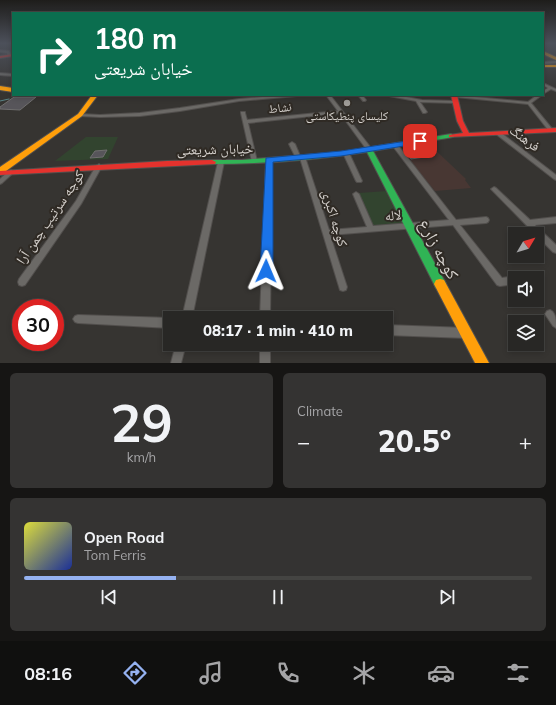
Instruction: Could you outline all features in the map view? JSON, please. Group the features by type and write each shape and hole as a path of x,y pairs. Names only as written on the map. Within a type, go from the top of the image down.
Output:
{"main road":[{"path":"544,66 556,66"},
{"path":"0,88 12,90"},
{"path":"4,171 80,115 94,96"},
{"path":"455,98 460,121 467,135"},
{"path":"442,137 455,130 460,121"},
{"name":"خیابان شریعتی","path":"4,171 269,160 346,153 442,137 554,130"},
{"name":"کوچه زارع","path":"369,149 482,363"}],"street":[{"path":"544,63 556,62"},
{"path":"0,74 12,75"},
{"path":"544,84 554,88"},
{"path":"544,93 554,88"},
{"path":"236,96 238,101"},
{"path":"80,115 101,117 140,115 238,101 287,96"},
{"path":"329,96 369,149"},
{"path":"361,96 364,100"},
{"path":"395,96 417,100 455,98 529,102 538,96"},
{"path":"417,100 425,112"},
{"path":"529,102 554,130"},
{"name":"نشاط","path":"245,122 341,112"},
{"path":"243,113 254,161"},
{"name":"فرهنگ","path":"498,133 556,178"},
{"name":"کوچه اکبری","path":"292,144 300,157 343,287"},
{"path":"396,145 500,282 508,281"},
{"path":"346,153 359,181"},
{"path":"265,311 269,160"},
{"path":"189,311 221,162"},
{"name":"کوچه سرتیپ چمن آرا","path":"22,282 79,202 99,166"},
{"path":"0,182 4,171"},
{"path":"494,189 556,250"},
{"path":"356,194 371,229"},
{"name":"لاله","path":"326,233 486,220"},
{"path":"529,223 556,220"},
{"path":"550,314 556,323"},
{"path":"78,319 163,322"},
{"path":"393,330 467,334"},
{"path":"176,363 179,351"},
{"path":"265,351 265,363"}],"shaded area":[{"path":"430,145 466,179 465,180 471,188 435,191 409,160 431,156 422,147"}],"green space":[{"path":"86,137 118,137 108,159 55,161"},
{"path":"387,191 404,224 373,226 359,193"}],"building":[{"path":"14,97 36,97 20,110 0,109 0,107"},
{"path":"421,146 431,156 411,159 403,149"},
{"path":"107,150 103,157 90,158 95,151"}],"waterway":[{"path":"0,101 9,99"}],"traffic: fast":[{"path":"212,162 242,162 341,154 451,136"},
{"path":"369,149 440,284"}],"traffic: slow":[{"path":"544,66 556,66"},
{"path":"0,88 12,90"},
{"path":"3,169 80,115 94,96"},
{"path":"440,284 482,363"}],"traffic: jam":[{"path":"454,96 460,121 467,135"},
{"path":"451,136 556,130"},
{"path":"0,173 167,163 212,162"}],"place":[{"name":"کلیسای پنطیکاستی","path":"347,103"}],"route":[{"path":"266,271 269,160 341,154 420,141"}]}
